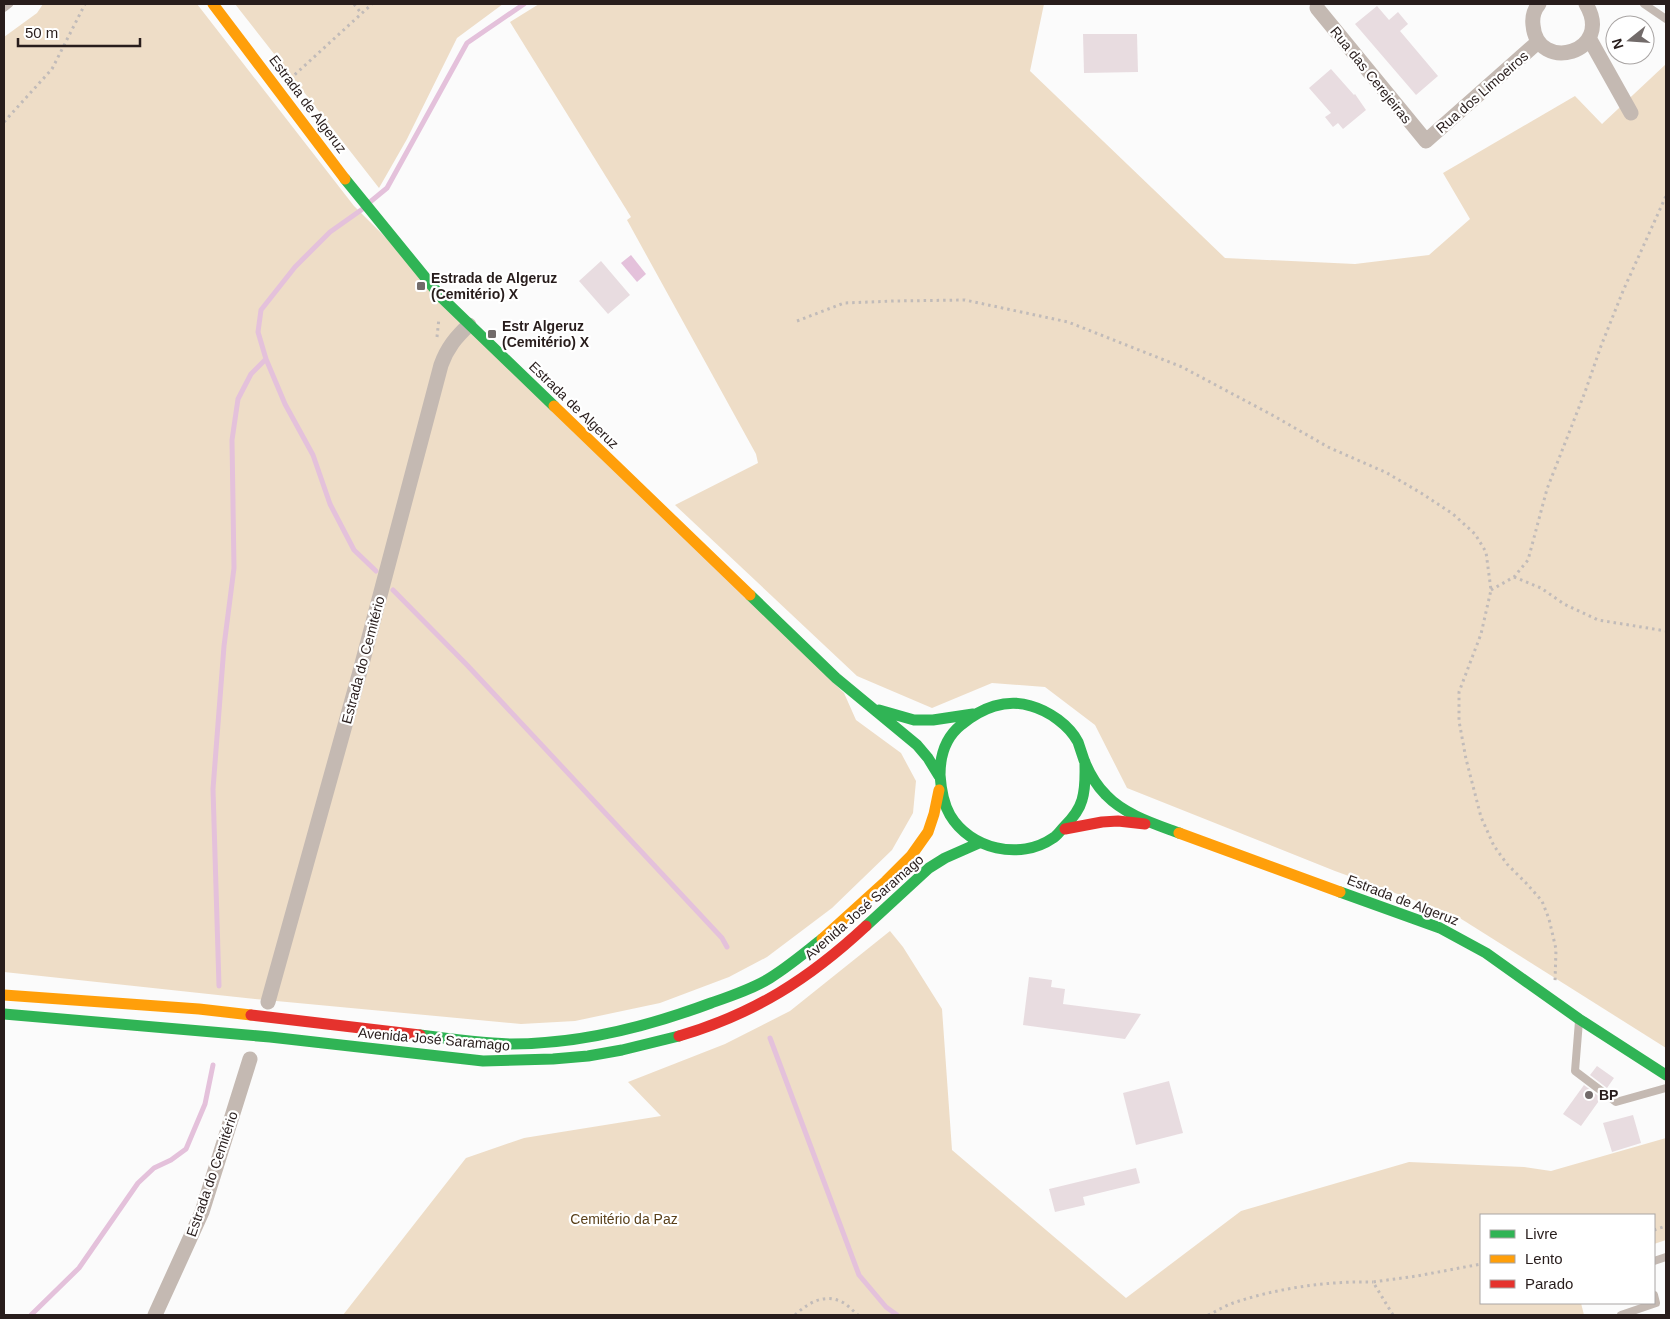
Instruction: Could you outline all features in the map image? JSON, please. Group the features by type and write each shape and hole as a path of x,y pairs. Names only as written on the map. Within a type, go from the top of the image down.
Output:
{"main road":[{"name":"Estrada de Algeruz","path":"213,4 370,211 442,298 836,678 916,745 928,758 938,776"},
{"name":"Estrada de Algeruz","path":"870,706 914,720 933,720 973,714 991,706 1012,703 1038,708 1066,726 1078,743 1084,762 1101,790 1120,807 1159,826 1440,928 1486,953 1580,1019 1666,1075"},
{"name":"Estrada de Algeruz","path":"973,714 959,726 948,740 941,758 938,776 939,790 947,811 960,830 979,843 1001,850 1024,850 1046,843 1065,829 1079,809 1085,786 1084,762"},
{"name":"Avenida José Saramago","path":"4,995 199,1010 483,1043 542,1043 583,1039 623,1032 662,1021 728,997 773,976 812,947 901,867 925,836 934,814 939,790"},
{"name":"Estrada de Algeruz","path":"1065,829 1118,821 1159,826"},
{"name":"Avenida José Saramago","path":"4,1014 270,1037 483,1061 517,1062 630,1049 661,1042 714,1025 784,992 834,955 933,865 979,843"}],"street":[{"path":"1540,4 1536,8 1532,19 1533,31 1538,42 1548,50 1559,54 1571,53 1582,47 1589,38 1593,27 1592,15 1587,4"},
{"name":"Rua das Cerejeiras","path":"1317,8 1426,141"},
{"path":"1589,38 1631,113"},
{"name":"Rua dos Limoeiros","path":"1426,141 1538,42"},
{"name":"Estrada do Cemitério","path":"268,1002 359,674 441,365 453,340 469,324"},
{"name":"Estrada do Cemitério","path":"155,1315 202,1212 250,1059"}],"lane":[{"path":"4,8 9,4"},
{"path":"1644,4 1666,19"},
{"path":"1580,1019 1575,1071 1616,1102 1666,1088"},
{"path":"1621,1315 1653,1304"}],"path":[{"path":"4,122 52,69 86,4"},
{"path":"354,4 362,13"},
{"path":"278,90 372,4"},
{"path":"1491,590 1514,577 1528,560 1547,489 1601,346 1623,291 1666,196"},
{"path":"797,321 844,304 965,300 1068,322 1182,367 1328,447 1387,473 1453,514 1474,534 1486,552 1491,590 1481,634 1459,692 1459,721 1468,767 1481,817 1494,846 1507,864 1542,902 1549,919 1556,949 1554,1000"},
{"path":"1514,577 1541,588 1564,604 1598,620 1666,631"},
{"path":"1208,1315 1234,1302 1284,1289 1349,1281 1372,1282 1480,1264"},
{"path":"1372,1282 1393,1315"},
{"path":"795,1315 817,1300 830,1299 842,1302 858,1315"}],"green space":[{"path":"43,4 197,4 354,206 844,693 856,720 901,753 916,781 913,813 892,850 832,908 767,957 729,977 660,1003 575,1021 521,1024 255,999 4,972 4,37 37,13"},
{"path":"235,4 503,4 457,38 407,139 379,188"},
{"path":"539,4 1044,4 1030,71 1225,258 1355,264 1429,255 1470,219 1443,173 1575,96 1602,124 1666,64 1666,1048 1455,915 1335,871 1127,788 1095,725 1045,687 992,683 932,708 857,676 675,505 758,463 756,454 627,220 631,217 510,22"},
{"name":"Cemitério da Paz","path":"890,931 903,947 942,1009 952,1150 1126,1298 1241,1211 1409,1162 1524,1167 1551,1171 1666,1138 1666,1240 1655,1244 1655,1214 1480,1214 1480,1304 1581,1304 1584,1315 343,1315 466,1158 524,1138 661,1116 628,1082 725,1044 790,1011"}],"shaded area":[{"path":"631,255 646,274 637,282 621,263"}],"building":[{"path":"1377,6 1389,20 1398,12 1408,24 1400,31 1438,76 1416,95 1355,24"},
{"path":"1083,34 1137,34 1138,72 1084,73"},
{"path":"1331,69 1355,94 1366,110 1343,129 1338,123 1333,127 1325,117 1331,113 1309,88"},
{"path":"601,261 630,295 608,314 579,281"},
{"path":"1029,977 1052,980 1051,987 1065,989 1063,1004 1141,1014 1125,1039 1023,1025"},
{"path":"1597,1066 1614,1078 1607,1088 1590,1075"},
{"path":"1169,1081 1183,1133 1136,1145 1123,1093"},
{"path":"1584,1085 1601,1098 1581,1126 1563,1114"},
{"path":"1633,1115 1641,1143 1612,1152 1603,1123"},
{"path":"1136,1168 1140,1183 1083,1197 1085,1205 1055,1212 1049,1189"}],"waterway":[{"path":"370,202 387,188 467,43 524,4"},
{"path":"364,208 330,232 295,267 261,310 258,332 266,359 285,404 313,455 330,504 354,550 376,571"},
{"path":"219,986 213,789 224,646 234,568 232,440 238,399 251,374 266,359"},
{"path":"393,590 467,665 722,938 727,947"},
{"path":"770,1038 859,1275 886,1307 897,1315"},
{"path":"31,1315 79,1268 138,1183 154,1168 171,1160 186,1149 205,1104 213,1065"}],"traffic: fast":[{"path":"345,179 442,298 554,406"},
{"path":"750,595 836,678 917,745 939,776"},
{"path":"1085,762 1085,767 1085,781 1084,790 1079,808 1056,836 1040,845 1026,849 1011,850 997,848 970,836 959,827 950,815 944,801 940,768 945,747 951,735 969,719 985,709 1003,704 1022,704 1045,711 1064,724 1078,742 1086,765 1094,779 1114,802 1141,818 1179,833"},
{"path":"879,710 914,720 933,720 973,714"},
{"path":"866,926 929,868 945,858 979,843"},
{"path":"1340,892 1440,928 1486,953 1579,1019 1666,1075"},
{"path":"420,1035 511,1044 562,1041 638,1027 687,1012 749,989 777,974 822,939"},
{"path":"4,1014 270,1037 483,1061 588,1056 679,1036"}],"traffic: slow":[{"path":"213,4 345,179"},
{"path":"554,406 750,595"},
{"path":"822,939 911,856 928,832 939,790"},
{"path":"1179,833 1340,892"},
{"path":"4,995 199,1009 251,1015"}],"traffic: jam":[{"path":"1065,829 1102,822 1118,821 1145,824"},
{"path":"679,1036 732,1017 779,993 823,962 866,926"},
{"path":"251,1015 420,1035"}],"place":[{"name":"Estrada de Algeruz (Cemitério) X","path":"421,286"},
{"name":"Estr Algeruz (Cemitério) X","path":"492,334"},
{"name":"BP","path":"1589,1095"}]}
